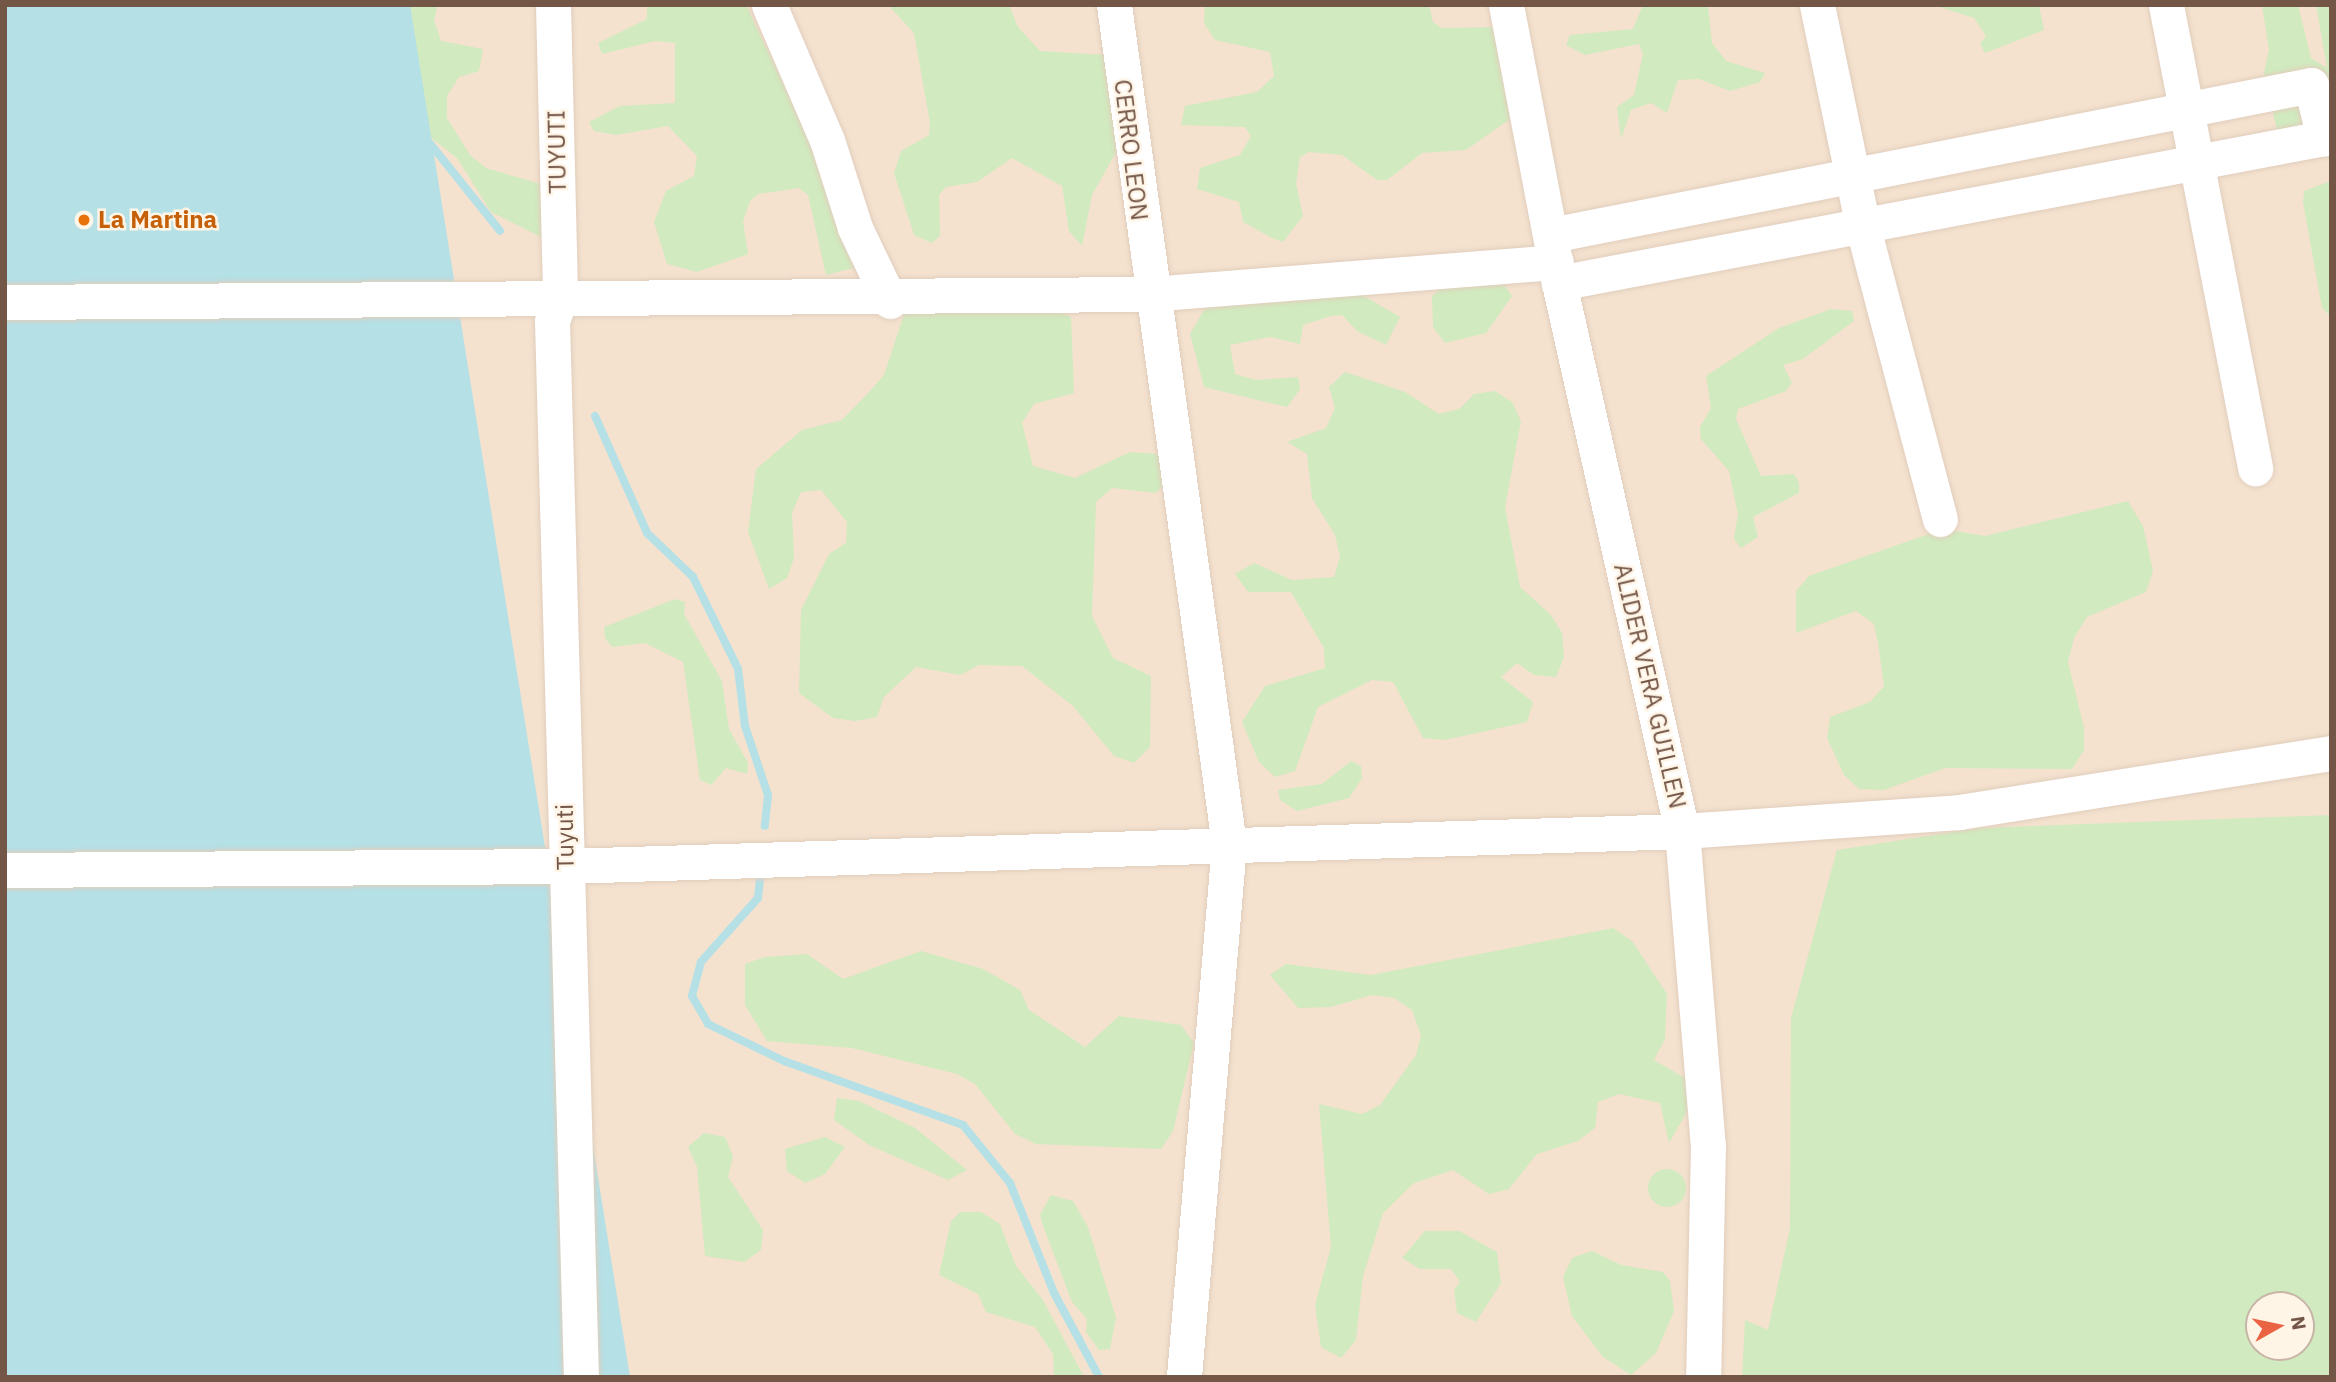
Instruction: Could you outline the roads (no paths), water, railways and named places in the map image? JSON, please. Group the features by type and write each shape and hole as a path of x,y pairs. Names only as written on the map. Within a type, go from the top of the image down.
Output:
{"street":[{"name":"TUYUTI","path":"553,5 560,299"},
{"path":"769,5 827,140 855,228 890,301"},
{"name":"CERRO LEON","path":"1114,5 1149,294 1229,844 1184,1377"},
{"name":"ALIDER VERA GUILLEN","path":"1506,5 1556,260 1682,831 1708,1145 1703,1377"},
{"path":"1817,5 1863,228 1940,519"},
{"path":"2166,5 2255,469"},
{"path":"1556,260 1851,177 2186,110 2321,111"},
{"path":"5,302 560,299 890,301 1149,294 1556,260 1863,228 2198,163 2321,111"},
{"name":"Tuyuti","path":"560,299 552,321 581,1377"},
{"path":"14,869 565,866 1682,831 1959,812 2331,753"}],"water":[{"path":"5,5 410,5 630,1377 5,1377"}],"waterway":[{"path":"428,141 500,231"},
{"path":"595,416 647,533 693,577 738,669 745,726 768,795 765,826"},
{"path":"761,869 758,898 701,962 692,996 708,1024 784,1061 963,1125 1010,1183 1054,1293 1099,1377"}],"place":[{"name":"La Martina","path":"84,220"}]}
